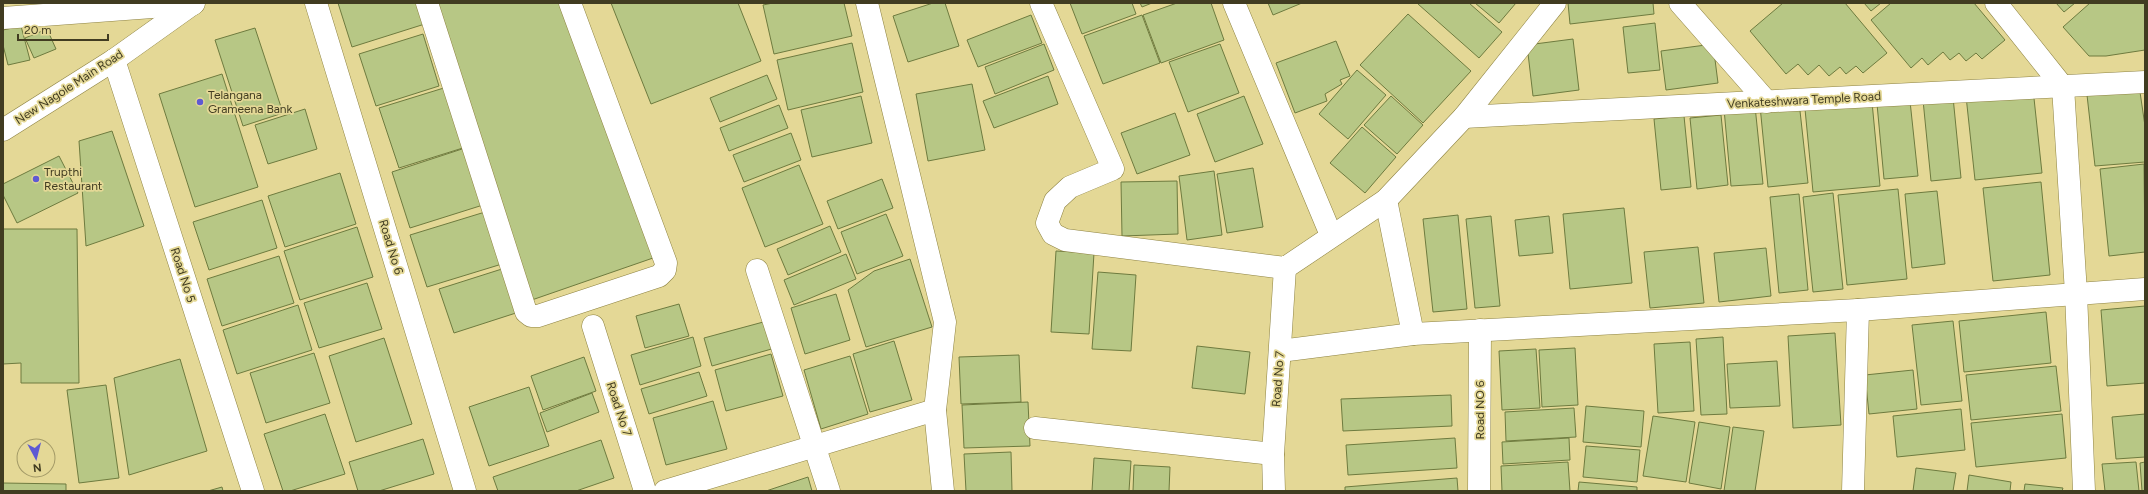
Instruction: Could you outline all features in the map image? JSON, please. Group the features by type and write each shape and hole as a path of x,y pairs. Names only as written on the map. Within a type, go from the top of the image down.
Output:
{"street":[{"path":"3,18 193,3"},
{"name":"New Nagole Main Road","path":"3,130 114,60 193,3"},
{"name":"Road No 6","path":"316,3 465,491"},
{"path":"427,3 526,312 531,316 538,316 659,276 665,270 666,263 570,3"},
{"path":"867,3 945,322 935,410 943,491"},
{"path":"1041,3 1113,169 1070,187 1055,201 1047,223 1053,234 1065,240 1285,268 1331,235 1386,200 1464,117 1555,3"},
{"path":"1234,3 1331,235"},
{"path":"1680,3 1767,102"},
{"path":"1996,3 2063,86 2076,293 2084,491"},
{"name":"Road No 5","path":"114,60 253,491"},
{"name":"Venkateshwara Temple Road","path":"1464,117 2145,82"},
{"path":"1386,200 1413,334"},
{"name":"Road No 7","path":"1274,491 1273,454 1285,268"},
{"path":"757,270 829,491"},
{"path":"1280,351 1413,334 1858,310 2145,289"},
{"path":"1853,491 1858,310"},
{"name":"Road No 7","path":"593,326 646,491"},
{"name":"Road NO 6","path":"1479,491 1480,330"},
{"path":"665,491 935,410"},
{"path":"1035,428 1273,454"}],"building":[{"path":"338,3 422,3 428,23 352,47"},
{"path":"431,3 567,3 653,258 526,302"},
{"path":"611,3 738,3 761,61 651,104"},
{"path":"773,3 844,3 852,36 774,54 763,5"},
{"path":"933,3 945,3 959,46 908,62 893,16"},
{"path":"1070,3 1132,3 1136,14 1082,34"},
{"path":"1140,3 1152,3 1142,7"},
{"path":"1177,3 1211,3 1224,40 1161,63 1143,15"},
{"path":"1268,3 1302,3 1273,15"},
{"path":"1469,3 1502,32 1479,58 1418,4"},
{"path":"1475,3 1516,3 1499,23"},
{"path":"1568,3 1653,3 1654,14 1570,24"},
{"path":"1783,3 1845,3 1887,53 1863,73 1856,66 1846,74 1840,67 1829,76 1819,65 1808,75 1798,64 1786,74 1750,31"},
{"path":"1864,3 1881,3 1871,11"},
{"path":"1891,3 1974,3 2005,40 1982,59 1976,53 1966,61 1959,53 1950,60 1943,52 1928,65 1922,58 1911,68 1871,20"},
{"path":"2056,3 2075,3 2064,12"},
{"path":"2090,3 2145,3 2145,50 2106,56 2089,56 2063,27"},
{"path":"1408,14 1471,71 1423,123 1360,65"},
{"path":"1031,15 1042,43 978,67 967,40"},
{"path":"1142,15 1160,63 1103,84 1084,36"},
{"path":"1655,23 1660,70 1628,73 1623,27"},
{"path":"21,26 30,60 8,65 3,45 3,30"},
{"path":"255,28 283,113 243,126 215,40"},
{"path":"47,29 56,49 34,58 25,38"},
{"path":"423,34 439,86 376,106 359,54"},
{"path":"1573,39 1579,90 1533,96 1527,45"},
{"path":"1336,41 1350,76 1340,80 1342,84 1325,94 1327,101 1295,113 1276,63"},
{"path":"852,43 863,92 788,110 777,60"},
{"path":"1044,44 1054,70 995,94 985,67"},
{"path":"1220,44 1239,93 1188,112 1169,62"},
{"path":"1713,44 1718,83 1666,90 1661,51"},
{"path":"1357,70 1386,95 1348,139 1319,114"},
{"path":"222,74 258,187 195,207 159,94"},
{"path":"767,75 777,99 720,122 710,98"},
{"path":"1048,76 1058,104 994,128 983,101"},
{"path":"972,84 985,150 928,161 916,94"},
{"path":"447,87 466,147 399,168 379,108"},
{"path":"2033,89 2042,173 1975,180 1966,96"},
{"path":"2140,92 2145,126 2145,162 2095,166 2087,95"},
{"path":"861,96 872,143 812,157 801,110"},
{"path":"1244,96 1263,144 1215,162 1197,114"},
{"path":"1391,96 1423,125 1397,154 1364,125"},
{"path":"1953,97 1961,178 1931,181 1923,100"},
{"path":"1910,101 1918,176 1884,179 1877,104"},
{"path":"1799,102 1808,183 1768,187 1760,106"},
{"path":"1872,102 1880,186 1813,192 1805,109"},
{"path":"779,105 788,128 729,151 720,128"},
{"path":"1755,106 1763,184 1731,186 1724,109"},
{"path":"305,109 317,149 268,164 255,125"},
{"path":"1175,113 1190,155 1137,174 1121,133"},
{"path":"1721,115 1728,185 1697,189 1690,118"},
{"path":"1684,116 1691,187 1661,190 1654,119"},
{"path":"1362,127 1396,157 1365,193 1330,163"},
{"path":"112,131 144,226 86,246 79,141"},
{"path":"791,133 801,160 744,182 733,155"},
{"path":"465,148 483,205 410,228 392,172"},
{"path":"59,156 78,193 17,223 3,195 3,184"},
{"path":"2144,164 2145,252 2109,256 2100,169"},
{"path":"799,165 823,224 765,247 742,188"},
{"path":"1253,168 1263,227 1227,233 1217,174"},
{"path":"1214,171 1222,235 1187,240 1179,176"},
{"path":"340,173 356,224 285,247 268,196"},
{"path":"882,179 893,208 838,229 827,201"},
{"path":"1177,181 1178,234 1122,236 1121,182"},
{"path":"2041,182 2050,275 1993,281 1983,188"},
{"path":"1898,189 1907,279 1847,285 1838,195"},
{"path":"1937,191 1945,264 1912,268 1905,194"},
{"path":"1833,193 1843,289 1813,292 1803,197"},
{"path":"1799,194 1808,290 1779,293 1770,197"},
{"path":"262,200 277,248 209,270 193,222"},
{"path":"1624,208 1632,283 1570,289 1563,214"},
{"path":"485,212 502,264 427,287 410,235"},
{"path":"886,214 903,256 857,274 841,232"},
{"path":"1458,215 1467,309 1433,312 1423,219"},
{"path":"1491,216 1500,306 1475,308 1466,219"},
{"path":"1549,216 1553,253 1519,256 1515,220"},
{"path":"830,226 841,252 788,275 777,249"},
{"path":"357,227 373,277 300,300 284,251"},
{"path":"3,229 77,229 79,383 21,383 21,363 3,364"},
{"path":"1698,247 1704,303 1650,308 1644,252"},
{"path":"1766,248 1771,296 1719,302 1714,253"},
{"path":"1056,251 1094,253 1089,334 1051,332"},
{"path":"846,254 856,279 794,305 784,280"},
{"path":"279,256 294,303 222,326 207,279"},
{"path":"910,259 932,327 866,347 848,290 874,271"},
{"path":"505,268 519,312 454,333 439,289"},
{"path":"1098,272 1136,275 1131,351 1092,349"},
{"path":"367,283 382,329 319,348 304,303"},
{"path":"836,294 850,340 805,354 791,308"},
{"path":"679,304 689,336 645,348 636,316"},
{"path":"298,305 312,350 237,374 223,330"},
{"path":"2145,306 2145,383 2107,386 2101,310"},
{"path":"2046,312 2051,363 1964,372 1959,321"},
{"path":"767,321 775,348 712,366 704,338"},
{"path":"1953,321 1962,401 1921,405 1912,325"},
{"path":"1835,333 1841,425 1793,428 1788,336"},
{"path":"693,337 701,366 640,385 631,355"},
{"path":"1723,337 1727,414 1701,415 1696,339"},
{"path":"384,338 412,424 356,442 329,356"},
{"path":"894,341 912,400 870,412 853,354"},
{"path":"1690,342 1694,411 1658,413 1654,344"},
{"path":"1197,346 1250,352 1245,394 1192,388"},
{"path":"1575,348 1578,405 1542,407 1539,350"},
{"path":"1536,349 1540,408 1502,410 1499,351"},
{"path":"314,353 330,403 266,423 250,373"},
{"path":"771,354 783,396 726,411 715,370"},
{"path":"1019,355 1021,402 961,404 959,357"},
{"path":"850,356 868,414 821,429 804,370"},
{"path":"584,357 596,391 543,410 531,376"},
{"path":"180,359 207,451 129,475 114,378"},
{"path":"1777,361 1780,406 1730,408 1727,364"},
{"path":"2056,366 2061,411 1971,420 1966,375"},
{"path":"1913,370 1917,409 1869,414 1865,375"},
{"path":"699,372 707,396 649,414 641,389"},
{"path":"106,385 119,478 79,483 67,390"},
{"path":"529,387 549,446 489,466 469,407"},
{"path":"592,393 599,412 547,432 540,413"},
{"path":"1451,395 1452,426 1343,431 1341,399"},
{"path":"713,401 727,449 666,465 653,418"},
{"path":"1028,402 1030,446 964,448 962,405"},
{"path":"1586,406 1644,411 1641,447 1583,442"},
{"path":"1574,408 1576,437 1506,441 1505,412"},
{"path":"1961,409 1965,450 1897,457 1893,416"},
{"path":"325,414 345,474 290,491 283,491 264,434"},
{"path":"2062,414 2066,458 1976,467 1971,423"},
{"path":"2145,414 2145,457 2116,459 2112,417"},
{"path":"1653,416 1695,422 1686,482 1643,476"},
{"path":"1699,422 1730,427 1721,489 1689,483"},
{"path":"1733,427 1764,431 1755,491 1724,491"},
{"path":"1455,438 1457,468 1348,475 1346,445"},
{"path":"1569,438 1570,460 1503,464 1502,442"},
{"path":"423,439 434,474 379,491 358,491 349,462"},
{"path":"601,440 614,478 576,491 498,491 493,477"},
{"path":"1586,446 1640,450 1637,482 1583,477"},
{"path":"1011,452 1012,491 966,491 964,454"},
{"path":"1094,458 1131,461 1129,491 1092,491"},
{"path":"1568,462 1570,491 1502,491 1501,466"},
{"path":"2136,462 2139,491 2105,491 2102,464"},
{"path":"2145,462 2145,491 2142,491 2140,463"},
{"path":"1134,465 1170,467 1169,491 1133,491"},
{"path":"1916,468 1956,473 1953,491 1913,491"},
{"path":"1969,475 2011,482 2010,491 1967,491"},
{"path":"808,477 812,491 766,491"},
{"path":"1457,478 1458,491 1345,491 1345,487"},
{"path":"1579,482 1637,487 1637,491 1578,491"},
{"path":"3,483 66,484 66,491 3,491"},
{"path":"2025,484 2063,488 2062,491 2024,491"},
{"path":"222,487 223,491 208,491"}],"place":[{"name":"Telangana Grameena Bank","path":"200,102"},
{"name":"Trupthi Restaurant","path":"36,179"}]}
